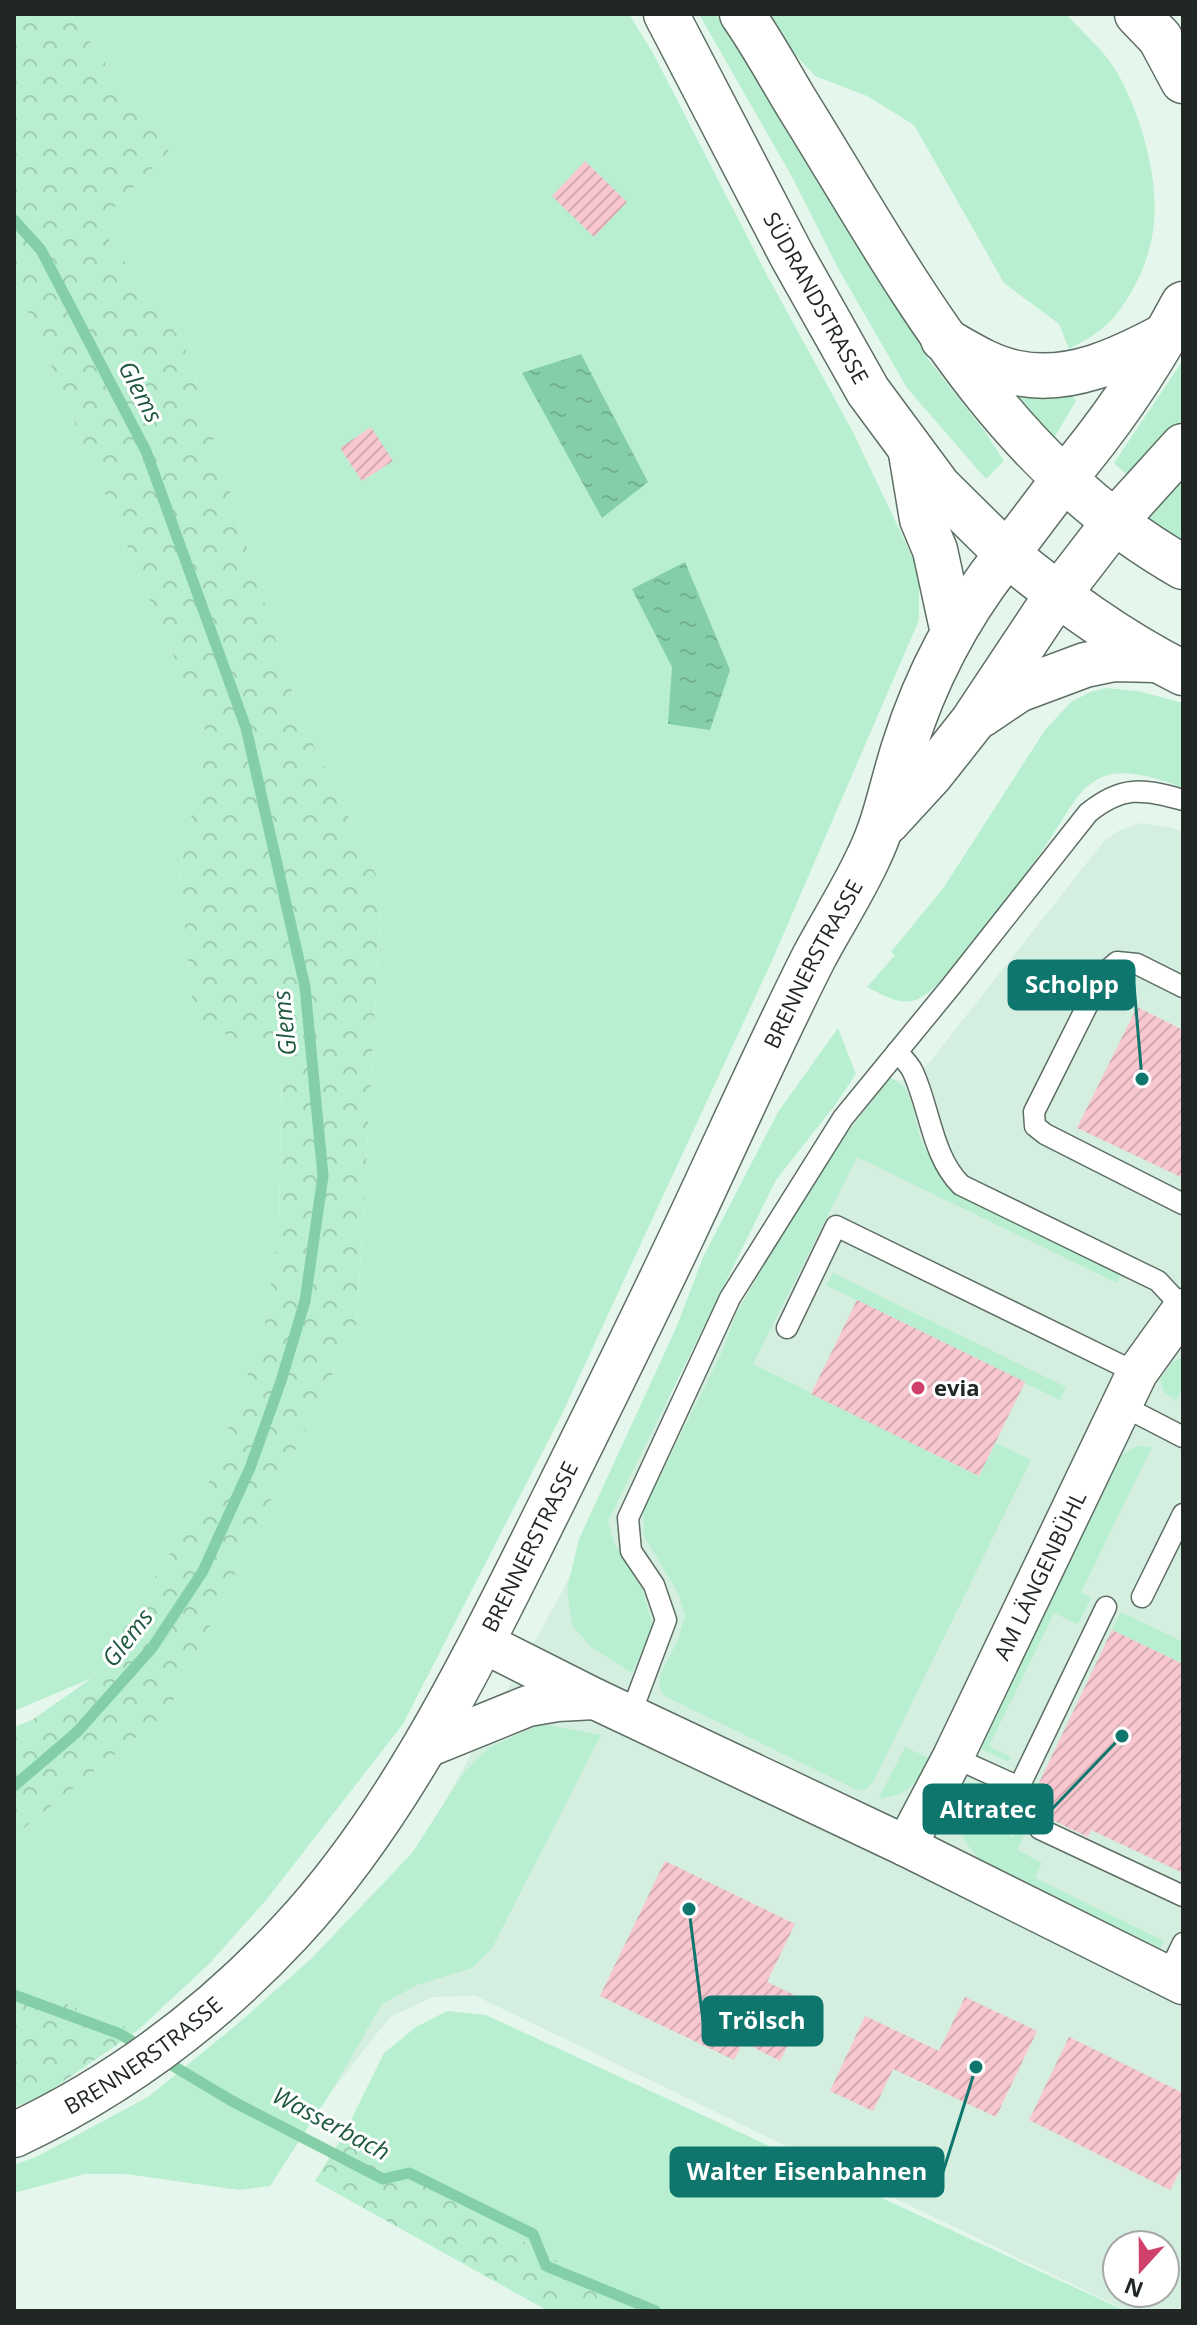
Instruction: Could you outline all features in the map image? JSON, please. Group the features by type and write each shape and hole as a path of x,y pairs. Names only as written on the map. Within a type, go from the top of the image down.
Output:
{"main road":[{"name":"SÜDRANDSTRASSE","path":"666,14 833,332 868,391 910,452 939,487 1007,554 1057,595 1170,667"},
{"path":"742,14 943,339 999,413 1063,480 1115,521 1183,567"},
{"path":"1137,14 1160,38 1183,81"},
{"path":"943,339 989,364 1017,373 1048,375 1082,371 1122,359 1175,320"},
{"name":"BRENNERSTRASSE","path":"14,2135 116,2078 188,2027 241,1981 291,1931 364,1839 422,1749 482,1642 627,1354 815,954 867,863 882,827 904,747 953,633 974,597 1082,458 1175,320"},
{"name":"BRENNERSTRASSE","path":"882,827 932,773 973,721 1057,595 1115,521 1183,446"},
{"path":"910,452 922,519 935,550 953,633"},
{"path":"973,721 1018,690 1100,660 1170,667"}],"street":[{"name":"AM LÄNGENBÜHL","path":"906,1846 953,1757 1129,1389 1183,1309"},
{"path":"482,1642 906,1846 1178,1967"},
{"path":"422,1749 528,1706 557,1701 613,1707"}],"lane":[{"path":"613,1707 666,1620 654,1585 631,1551 628,1518 730,1298 843,1118 1088,813 1106,798 1127,791 1183,800"},
{"path":"1183,987 1137,964 1117,962 1103,974 1034,1112 1035,1126 1045,1134 1183,1204"},
{"path":"897,1052 912,1070 943,1160 950,1174 961,1185 1158,1281 1183,1309"},
{"path":"787,1328 836,1226 1129,1389 1183,1437"},
{"path":"1142,1597 1183,1514"},
{"path":"953,1757 1019,1787 1106,1607"},
{"path":"1040,1829 1183,1896"}],"shaded area":[{"path":"1141,823 1183,833 1183,2311 1124,2309 1181,2309 1181,2229 1101,2229 1101,2298 476,1996 433,1997 390,2017 331,2092 417,1851 557,1601 646,1429 737,1312 794,1211 855,1122 890,1078 900,1081 928,1064 1104,841 1120,830"}],"green space":[{"path":"14,14 70,14 169,151 98,224 184,345 300,717 382,887 357,1323 168,1712 14,1836 14,1727 32,1720 92,1678 201,1504 264,1329 279,1230 282,1064 194,1017 179,874 208,737 14,279"},
{"path":"70,14 629,14 653,53 769,279 853,432 919,571 919,620 771,963 561,1416 403,1724 267,1899 209,1964 137,2031 14,1984 14,1836 168,1712 357,1323 382,887 300,717 184,345 97,224 169,151"},
{"path":"699,14 716,14 928,359 1004,461 986,479 907,388"},
{"path":"763,14 1066,14 1101,50 1118,74 1141,127 1150,165 1155,204 1150,247 1135,285 1114,317 1099,331 1069,349 1059,324 1004,283 914,125 867,96 815,76"},
{"path":"14,279 208,737 179,874 194,1016 282,1063 279,1230 264,1329 201,1504 92,1678 14,1711"},
{"path":"1183,360 1183,419 1128,476 1114,463"},
{"path":"1023,391 1069,391 1076,401 1054,438 1015,402"},
{"path":"1183,468 1183,542 1140,516"},
{"path":"1106,688 1138,691 1183,703 1183,788 1153,778 1120,773 1092,783 1072,805 985,930 944,978 926,994 906,1002 894,1000 867,987 895,955 891,952 944,887 1045,730 1071,702"},
{"path":"838,1028 856,1074 776,1180 608,1521 614,1543 642,1589 653,1626 632,1673 591,1647 572,1625 567,1589 579,1539 676,1328 704,1255 778,1112"},
{"path":"890,1078 905,1089 923,1144 956,1193 1121,1274 1117,1283 857,1157 753,1364 979,1476 996,1443 1031,1460 873,1782 865,1790 855,1789 663,1695 659,1684 661,1673 678,1640 685,1616 678,1593 644,1536 643,1510 723,1350 737,1312 823,1164"},
{"path":"833,1273 1066,1387 1060,1400 826,1285"},
{"path":"1183,1357 1183,1386 1176,1401 1164,1392 1160,1379 1173,1362"},
{"path":"1137,1446 1152,1447 1081,1592 1091,1598 1078,1624 1054,1613 989,1746 1012,1758 1007,1761 979,1748 1122,1455"},
{"path":"1121,1612 1183,1642 1183,1664 1112,1630"},
{"path":"542,1724 601,1735 492,1948 472,1968 417,1985 382,2004 331,2092 270,2186 239,2190 126,2174 85,2174 14,2193 14,2165 38,2156 148,2097 311,1959 412,1853 463,1774 490,1747"},
{"path":"905,1747 931,1759 911,1786 897,1795 879,1798"},
{"path":"961,1782 981,1792 970,1816 1013,1837 1025,1814 1032,1818 1017,1850 1042,1863 1035,1878 1164,1941 1159,1951 982,1862 967,1843 959,1825 957,1806"},
{"path":"14,1984 137,2031 42,2096 14,2078"},
{"path":"447,2011 486,2015 1101,2299 1101,2309 1126,2311 642,2311 343,2136 384,2053 416,2027"},
{"path":"14,2078 42,2096 14,2107"},
{"path":"343,2136 642,2311 548,2311 315,2181"}],"water":[{"path":"581,354 648,482 602,518 522,373"},
{"path":"685,562 730,670 710,730 668,724 672,667 632,589"}],"building":[{"path":"585,161 627,202 594,237 552,196"},
{"path":"371,427 393,461 362,481 340,448"},
{"path":"1137,1007 1183,1030 1183,1178 1077,1128"},
{"name":"evia","path":"857,1300 1025,1382 979,1476 811,1394"},
{"path":"1112,1630 1183,1664 1183,1873 1091,1830 1088,1837 1027,1808"},
{"path":"665,1861 795,1924 767,1982 809,2002 780,2061 743,2042 734,2060 600,1996"},
{"path":"965,1997 1037,2031 996,2117 893,2069 873,2111 830,2091 865,2016 939,2051"},
{"path":"1069,2037 1183,2093 1183,2165 1170,2190 1029,2120"}],"waterway":[{"name":"Glems","path":"14,220 41,250 146,451 246,728 305,987 323,1176 305,1301 281,1381 250,1468 203,1571 152,1648 77,1732 14,1786"},
{"name":"Wasserbach","path":"14,1995 120,2034 142,2047"},
{"name":"Wasserbach","path":"160,2058 232,2101 383,2179 409,2173 533,2234 546,2266 656,2311"}],"place":[{"name":"Scholpp","path":"1142,1079"},
{"name":"evia","path":"918,1388"},
{"name":"Altratec","path":"1122,1736"},
{"name":"Trölsch","path":"689,1909"},
{"name":"Walter Eisenbahnen","path":"976,2067"}]}
